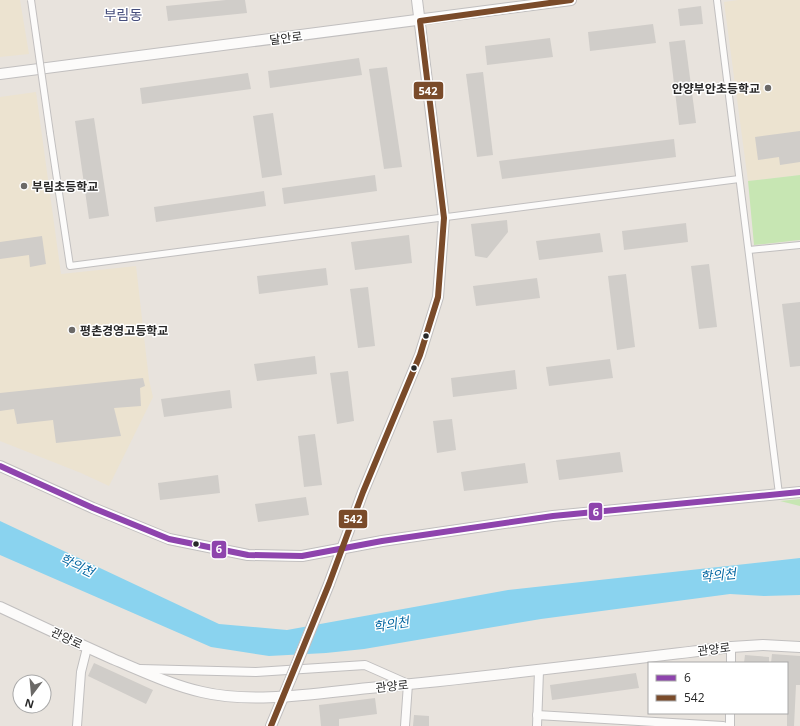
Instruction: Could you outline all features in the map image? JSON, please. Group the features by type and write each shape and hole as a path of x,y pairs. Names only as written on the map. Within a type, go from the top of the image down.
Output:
{"street":[{"path":"31,0 70,266 739,179"},
{"path":"271,726 329,584 363,492 420,355 438,297 444,218 417,0"},
{"name":"달안로","path":"0,74 571,0"},
{"path":"717,0 779,494"},
{"path":"749,250 800,245"},
{"path":"0,466 93,508 169,539 248,555 302,556 343,548 553,516 800,492"},
{"name":"관양로","path":"0,607 88,648 174,684 203,692 237,697 283,696 539,671 732,647 763,645 800,648"},
{"path":"731,662 732,647"},
{"path":"77,726 80,672 88,648"},
{"path":"137,669 256,672 365,665 408,684 405,726"},
{"path":"536,726 539,671"},
{"path":"730,714 730,726"},
{"path":"537,715 723,726"}],"shaded area":[{"path":"0,0 20,0 29,54 0,57"},
{"name":"안양부안초등학교","path":"738,0 800,0 800,175 748,181 724,2"},
{"name":"평촌경영고등학교","path":"36,92 61,274 136,266 149,380 153,397 109,486 81,473 0,441 0,97"}],"green space":[{"path":"800,175 800,240 754,245 748,181"},
{"path":"800,499 800,506 780,501"}],"water":[{"name":"학의천","path":"0,521 219,624 287,630 508,590 800,558 800,595 764,596 730,594 541,619 364,649 269,656 211,647 0,555"}],"building":[{"path":"226,0 245,0 247,13 168,21 166,6"},
{"path":"701,6 703,24 680,26 678,9"},
{"path":"653,24 656,43 590,51 588,32"},
{"path":"550,38 553,57 487,65 485,46"},
{"path":"685,40 696,123 679,125 669,42"},
{"path":"359,58 362,75 270,88 268,71"},
{"path":"387,67 402,167 384,169 369,69"},
{"path":"483,72 493,155 477,157 466,74"},
{"path":"248,73 251,89 142,104 140,88"},
{"path":"273,113 282,175 262,178 253,116"},
{"path":"94,118 109,216 89,219 75,121"},
{"path":"800,131 800,162 780,165 779,157 758,160 755,137"},
{"path":"674,139 676,157 502,179 499,161"},
{"path":"375,175 377,191 284,204 282,188"},
{"path":"264,191 266,206 156,222 154,207"},
{"path":"507,220 508,232 487,258 475,256 471,224"},
{"path":"686,223 688,242 624,250 622,231"},
{"path":"600,233 603,252 539,260 536,241"},
{"path":"409,235 412,263 355,270 351,242"},
{"path":"42,236 46,264 30,267 29,255 0,259 0,242"},
{"path":"709,264 717,327 699,329 691,266"},
{"path":"326,268 328,285 259,294 257,276"},
{"path":"626,274 635,347 617,350 608,276"},
{"path":"537,278 540,298 476,306 473,286"},
{"path":"368,287 375,346 358,348 350,289"},
{"path":"800,302 800,366 790,367 782,304"},
{"path":"315,356 317,374 257,381 254,364"},
{"path":"610,359 613,378 549,386 546,367"},
{"path":"515,370 517,389 453,397 451,378"},
{"path":"348,371 354,421 337,424 330,373"},
{"path":"143,378 145,386 140,388 141,406 114,408 121,436 56,443 53,420 17,424 14,409 0,411 0,393"},
{"path":"230,390 232,408 164,417 161,399"},
{"path":"452,419 456,450 437,453 433,421"},
{"path":"315,434 322,485 304,487 298,436"},
{"path":"620,452 623,472 559,480 556,460"},
{"path":"525,463 528,483 464,491 461,472"},
{"path":"218,475 220,493 160,500 158,483"},
{"path":"306,497 309,515 258,522 255,504"},
{"path":"772,654 800,656 800,685 796,685 794,726 787,726 788,662 771,662"},
{"path":"745,655 769,657 769,662 744,662"},
{"path":"94,663 153,690 146,704 88,676"},
{"path":"636,673 639,688 552,700 550,685"},
{"path":"375,698 377,714 339,719 339,726 321,726 319,705"},
{"path":"414,715 429,716 429,726 413,726"}],"transit line":[{"name":"542","path":"271,726 329,584 363,492 420,355 438,297 444,218 420,21 571,0"},
{"name":"6","path":"0,466 93,508 169,539 248,555 302,556 382,541 553,516 800,492"}],"place":[{"name":"안양부안초등학교","path":"768,88"},
{"name":"부림초등학교","path":"24,186"},
{"name":"평촌경영고등학교","path":"72,330"}],"district":[{"name":"부림동","path":"123,14"}]}
